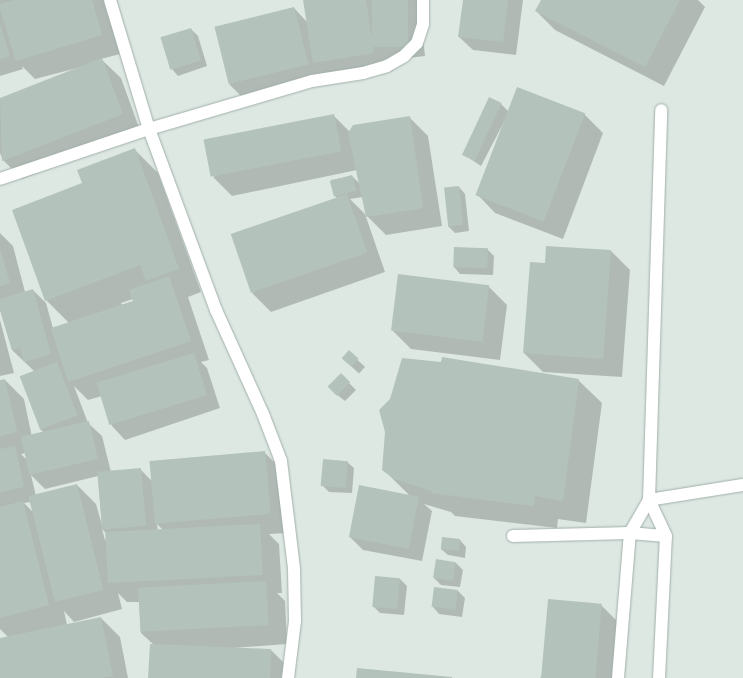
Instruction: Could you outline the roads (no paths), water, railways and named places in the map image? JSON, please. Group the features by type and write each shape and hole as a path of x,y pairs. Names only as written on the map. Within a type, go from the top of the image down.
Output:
{"street":[{"path":"110,0 149,129 216,310 263,414 281,462 294,568 295,621 288,678"},
{"path":"0,179 149,129 312,81 363,73 387,66 404,56 417,43 423,24 423,0"},
{"path":"659,678 666,536 650,500 661,110"},
{"path":"618,678 630,533 650,500 743,485"},
{"path":"514,536 630,533 666,536"}]}
